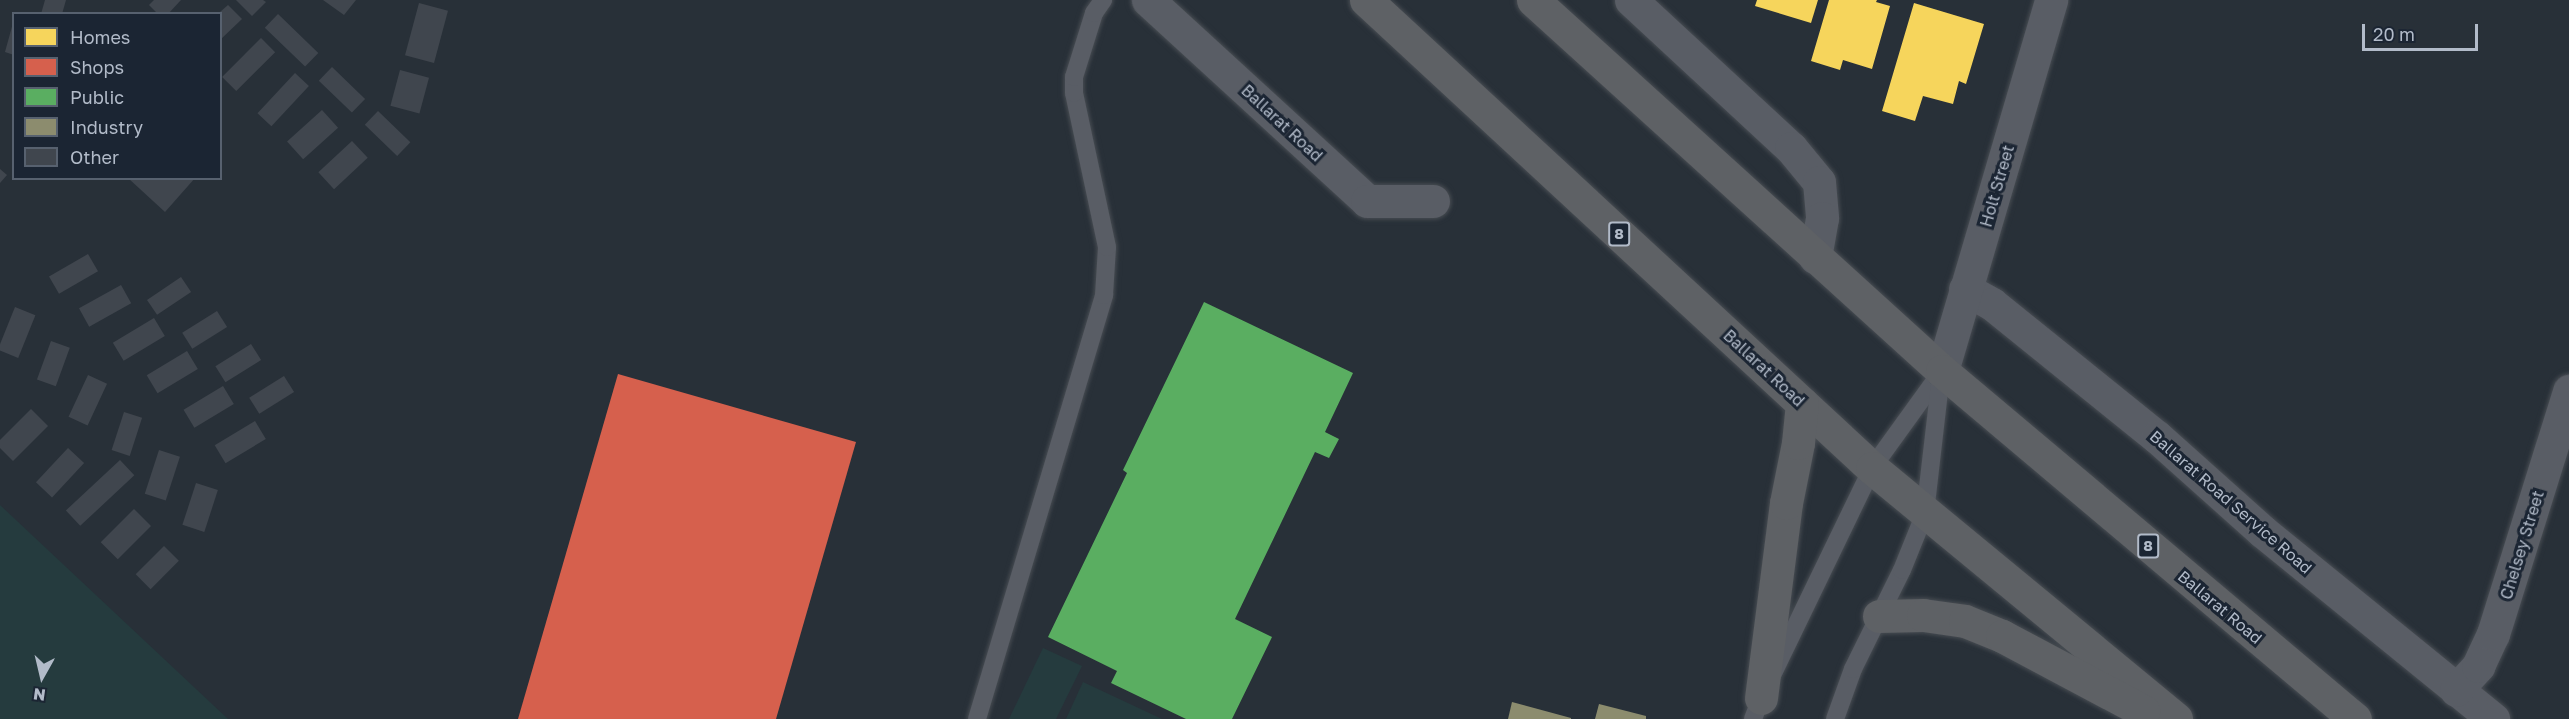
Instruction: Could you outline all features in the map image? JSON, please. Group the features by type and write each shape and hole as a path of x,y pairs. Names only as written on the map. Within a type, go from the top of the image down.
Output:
{"highway":[{"name":"Ballarat Road","path":"1366,0 1872,468 2176,719"},
{"name":"Ballarat Road","path":"1533,0 1942,371 2355,719"},
{"path":"1757,708 1786,503 1798,443 1802,403"},
{"path":"1879,616 1923,615 1965,621 2002,636 2056,663 2158,719"}],"street":[{"name":"Ballarat Road","path":"1148,0 1366,201 1433,201"},
{"path":"1631,0 1791,148 1819,182 1822,218 1815,257"},
{"name":"Holt Street","path":"1942,371 2050,0"},
{"name":"Ballarat Road Service Road","path":"1965,290 1992,304 2157,437 2262,531 2493,719"},
{"name":"Chelsey Street","path":"2456,690 2478,666 2493,634 2569,391"}],"lane":[{"path":"977,719 1104,295 1107,247 1074,93 1074,77 1094,13 1103,0"},
{"path":"1757,708 1872,468 1942,371"},
{"path":"1835,719 1853,669 1902,570 1925,513 1942,371"}],"green space":[{"path":"0,505 228,719 0,719"},
{"path":"1043,648 1082,666 1056,719 1009,719"},
{"path":"1083,682 1162,719 1066,719"}],"building: Homes":[{"path":"1757,0 1818,0 1811,23 1755,6"},
{"path":"1829,0 1877,0 1876,2 1890,6 1872,69 1843,60 1840,70 1811,61"},
{"path":"1914,3 1984,24 1966,84 1959,81 1953,104 1923,96 1915,121 1882,111"}],"building: Shops":[{"path":"618,374 856,442 776,719 518,719"}],"building: Public":[{"path":"1204,302 1353,373 1325,432 1339,439 1329,458 1315,452 1235,619 1272,637 1232,719 1186,719 1111,683 1117,671 1048,637 1127,473 1123,470"}],"building: Industry":[{"path":"1512,702 1571,718 1571,719 1508,719"},
{"path":"1599,704 1646,716 1646,719 1595,719"}],"building: Other":[{"path":"45,0 66,0 63,12 42,12"},
{"path":"154,0 181,0 170,12 156,12 149,5"},
{"path":"236,0 263,0 266,2 252,16"},
{"path":"323,0 356,0 344,15"},
{"path":"419,3 448,11 434,63 405,55"},
{"path":"228,5 242,19 222,38 222,12 220,12"},
{"path":"278,14 318,53 305,67 265,28"},
{"path":"12,27 12,54 5,52"},
{"path":"261,38 275,52 236,91 222,77"},
{"path":"332,67 365,99 352,113 319,81"},
{"path":"400,70 429,78 419,114 390,106"},
{"path":"295,73 309,86 271,126 257,113"},
{"path":"322,110 338,128 303,159 287,141"},
{"path":"378,111 410,142 397,156 365,125"},
{"path":"352,141 368,158 334,189 318,172"},
{"path":"0,169 7,175 0,183"},
{"path":"130,180 193,180 165,212"},
{"path":"88,254 98,271 59,294 49,276"},
{"path":"181,277 191,292 157,315 147,300"},
{"path":"121,285 131,303 89,327 79,308"},
{"path":"15,307 35,315 18,358 0,351 0,344"},
{"path":"217,311 227,327 192,349 182,333"},
{"path":"154,318 165,336 124,361 113,343"},
{"path":"51,341 70,348 56,386 37,380"},
{"path":"251,344 261,360 225,382 215,366"},
{"path":"187,351 198,369 158,393 147,375"},
{"path":"88,375 107,384 88,426 69,417"},
{"path":"284,376 294,392 259,414 249,398"},
{"path":"223,386 234,404 194,428 184,410"},
{"path":"31,409 48,426 13,461 0,448 0,440"},
{"path":"124,412 142,418 130,456 112,450"},
{"path":"255,421 266,439 226,463 215,445"},
{"path":"68,448 84,463 52,497 36,482"},
{"path":"159,450 180,457 166,501 145,494"},
{"path":"120,460 134,475 80,526 66,510"},
{"path":"196,483 218,490 204,532 182,525"},
{"path":"134,509 151,526 118,559 101,542"},
{"path":"164,546 179,561 151,589 136,574"}]}
